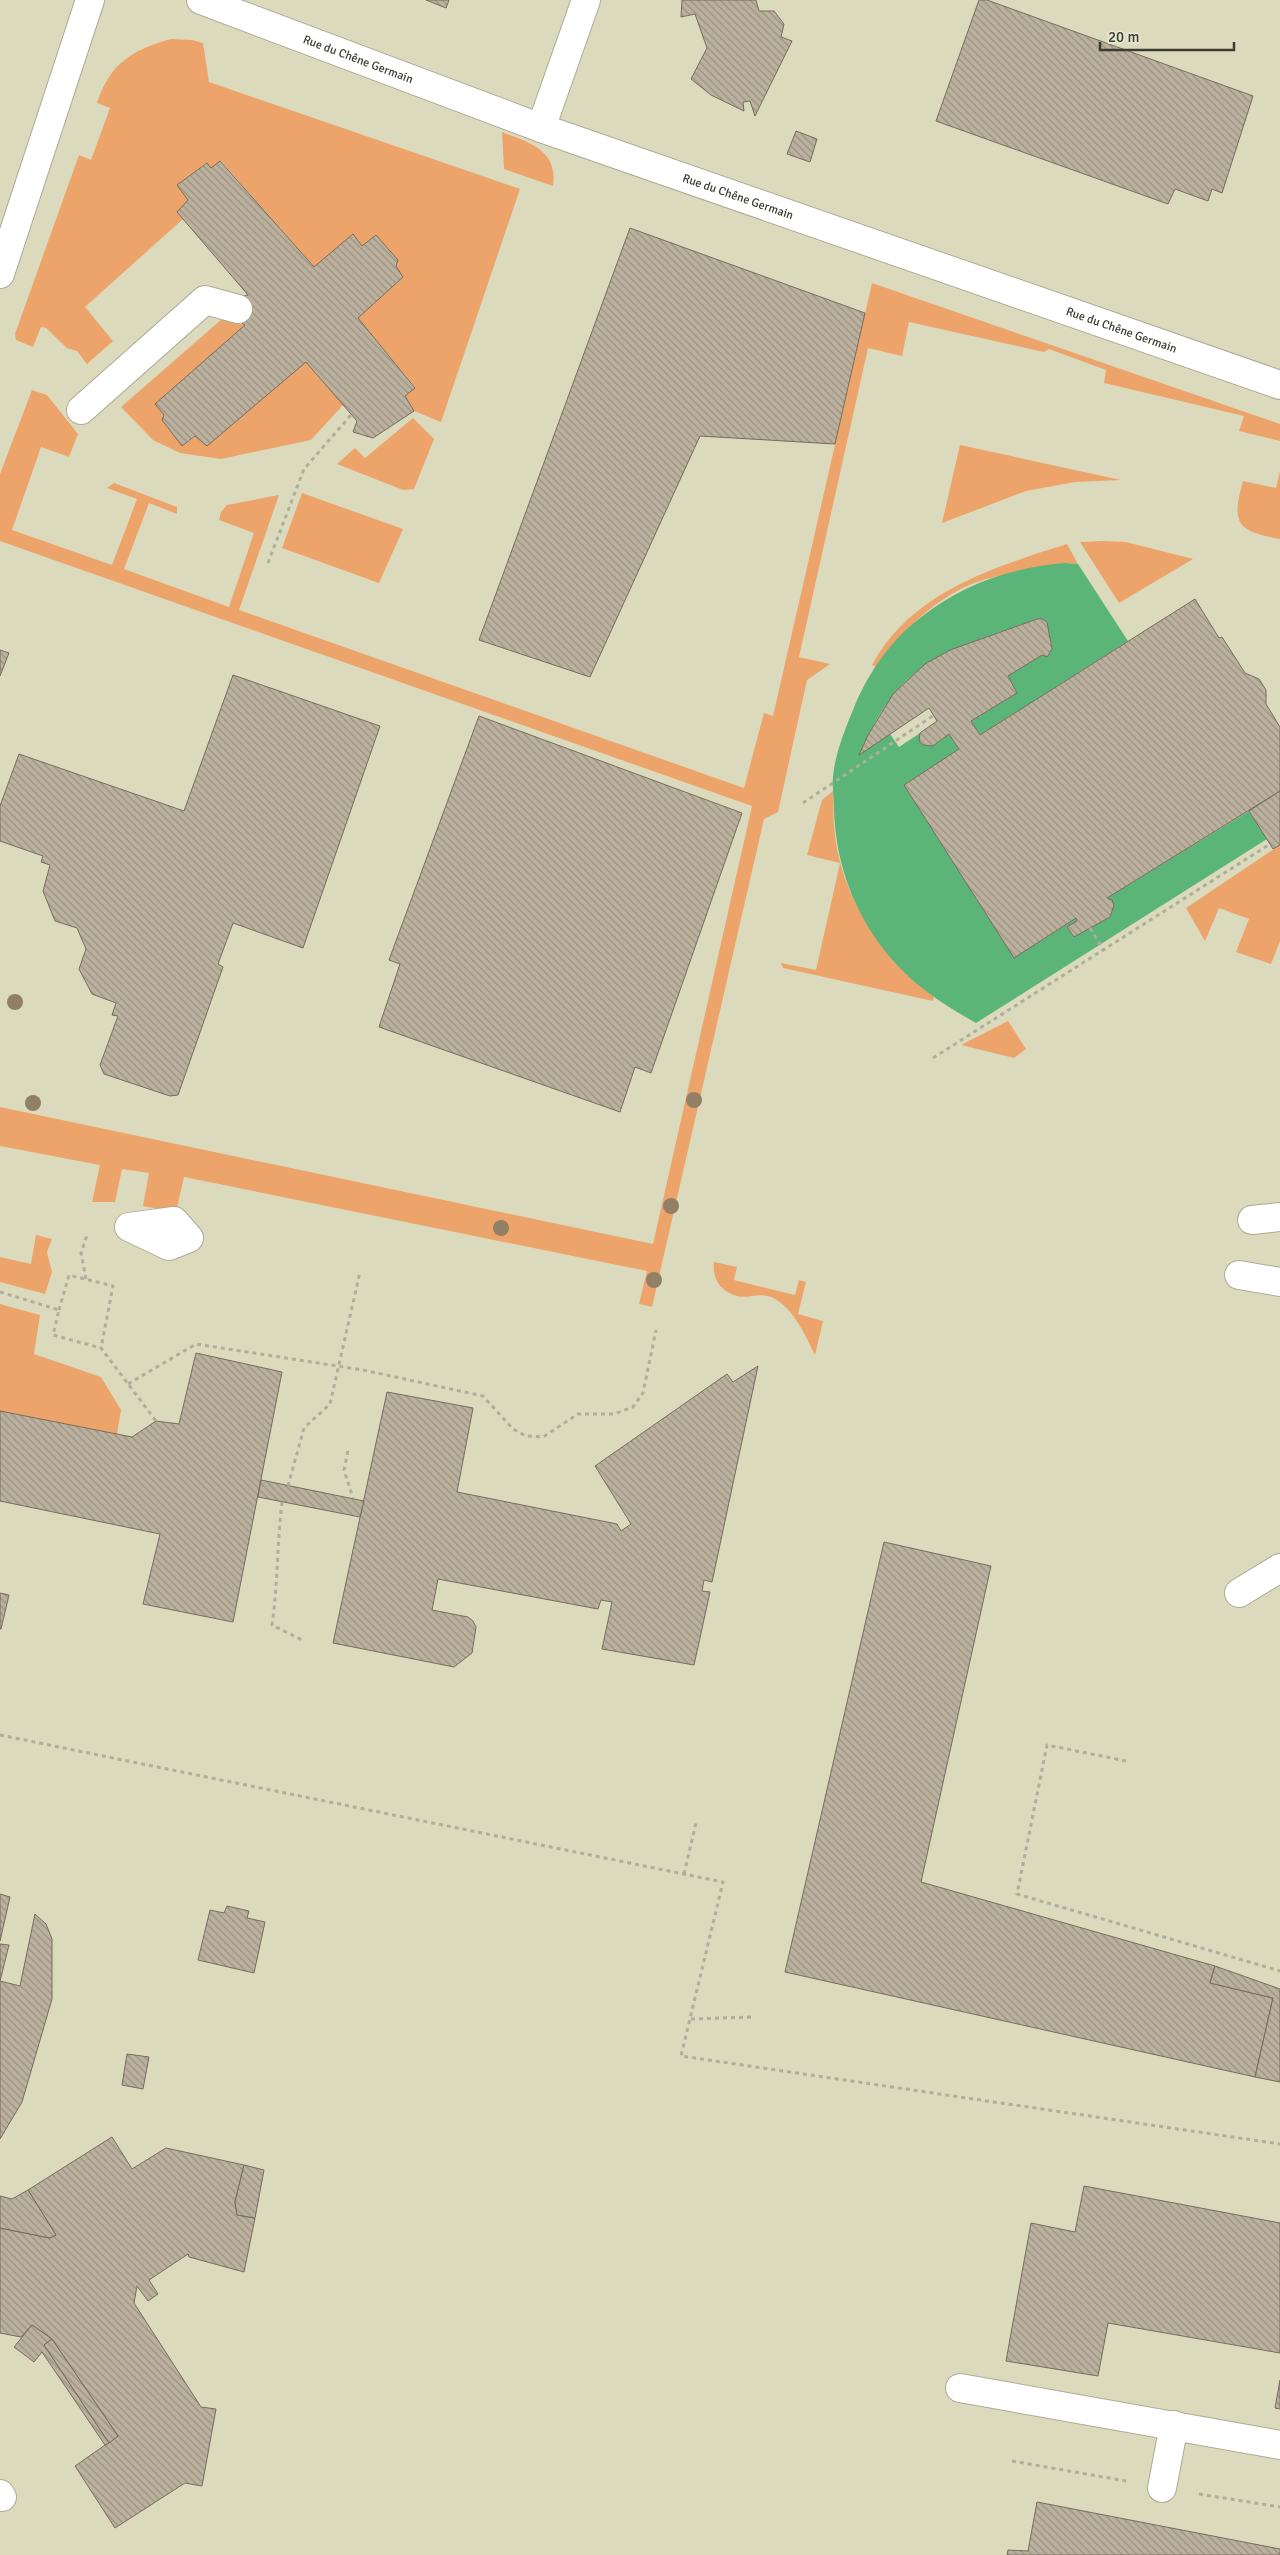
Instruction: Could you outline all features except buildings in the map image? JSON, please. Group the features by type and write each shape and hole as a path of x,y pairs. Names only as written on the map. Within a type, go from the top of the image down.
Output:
{"street":[{"path":"0,274 90,0"},
{"name":"Rue du Chêne Germain","path":"201,0 541,128 1280,384"},
{"path":"541,128 586,0"},
{"path":"82,410 205,300 238,309"},
{"path":"1252,1220 1280,1217"},
{"path":"129,1227 169,1246 189,1238"},
{"path":"1239,1276 1280,1282"},
{"path":"1239,1593 1280,1568"},
{"path":"960,2388 1280,2445"},
{"path":"1162,2488 1174,2425"}],"path":[{"path":"268,563 304,469 352,414"},
{"path":"803,802 934,715"},
{"path":"933,1058 1270,844"},
{"path":"1090,928 1104,951"},
{"path":"86,1279 81,1253 87,1235"},
{"path":"288,1486 304,1428 330,1404 360,1272"},
{"path":"101,1348 114,1286 69,1275 53,1335 101,1348 156,1421"},
{"path":"0,1292 59,1310"},
{"path":"128,1384 196,1344 339,1367 483,1396 513,1429 526,1436 543,1437 578,1414 614,1414 632,1407 643,1392 656,1330"},
{"path":"348,1451 344,1470 353,1498"},
{"path":"282,1502 278,1530 277,1587 272,1624 302,1640"},
{"path":"0,1735 723,1882 681,2059 1280,2144"},
{"path":"1126,1761 1046,1745 1017,1894 1280,1971"},
{"path":"684,1874 696,1823"},
{"path":"691,2019 752,2017"}],"shaded area":[{"path":"0,0 1280,0 1280,2555 0,2555"},
{"path":"171,39 192,40 203,43 209,82 520,189 441,422 414,411 405,396 415,387 358,318 403,277 396,266 398,260 376,235 362,246 353,234 314,267 221,161 211,168 206,163 177,185 188,200 177,212 183,219 85,307 113,341 87,364 77,351 67,348 46,328 41,327 33,347 16,340 15,334 79,155 91,160 110,108 97,103 102,89 116,68 124,60 145,48"},
{"path":"502,132 532,144 546,156 551,164 553,186 504,169"},
{"path":"872,283 1280,424 1280,441 1239,431 1244,416 1104,383 1106,370 1049,349 1044,352 909,322 902,356 868,348 799,657 830,664 807,680 778,812 764,819 652,1307 639,1304 647,1271 184,1177 176,1212 143,1206 149,1173 122,1169 115,1202 92,1202 100,1165 0,1146 0,1107 653,1244 752,806 0,541 0,474 32,390 47,395 78,434 69,457 41,447 12,530 112,565 137,499 107,488 114,483 177,507 177,514 149,503 124,569 229,607 254,533 219,520 221,512 227,505 279,495 239,610 744,788 764,713 773,716"},
{"path":"222,319 245,325 155,404 164,415 162,420 182,446 306,362 343,405 311,440 221,459 180,453 153,440 121,407"},
{"path":"413,418 434,439 414,489 403,490 337,464 355,448 365,458"},
{"path":"960,445 1121,480 1075,482 1026,491 942,523"},
{"path":"1280,471 1280,539 1254,533 1246,528 1238,516 1238,507 1243,481 1276,488"},
{"path":"302,493 403,529 379,583 282,548"},
{"path":"1080,542 1126,542 1193,559 1119,603"},
{"path":"1067,544 1078,564 1065,563 1026,570 969,585 953,593 924,614 898,639 876,667 872,665 889,640 909,619 932,601 984,573"},
{"path":"1065,563 1078,564 1128,641 980,735 971,721 1017,693 1008,676 1042,655 1047,657 1052,649 1047,622 1040,618 980,639 931,662 911,677 892,696 860,754 890,734 899,747 920,733 920,741 928,746 933,746 949,734 959,749 904,785 1014,958 1076,918 1077,921 1067,927 1074,937 1110,917 1114,905 1112,900 1107,898 1249,811 1267,839 976,1023 955,1011 915,982 897,965 870,930 851,892 839,851 835,830 834,768 838,749 855,705 867,681 890,646 909,627 953,595 988,579 1025,569"},
{"path":"833,791 834,826 838,852 844,876 854,900 880,944 915,981 934,997 933,1001 783,968 781,963 816,970 840,863 807,855 822,800"},
{"path":"1280,845 1280,941 1271,964 1236,952 1249,919 1219,908 1205,941 1186,908"},
{"path":"1008,1021 1026,1049 1014,1058 961,1045"},
{"path":"36,1235 52,1239 47,1252 52,1272 45,1294 0,1282 0,1257 31,1264"},
{"path":"714,1262 737,1267 734,1280 795,1295 799,1280 806,1282 798,1314 823,1321 815,1355 801,1327 787,1308 768,1296 742,1297 726,1291 718,1284 714,1274"},
{"path":"0,1304 40,1315 34,1354 101,1377 121,1410 117,1434 0,1411"}]}
